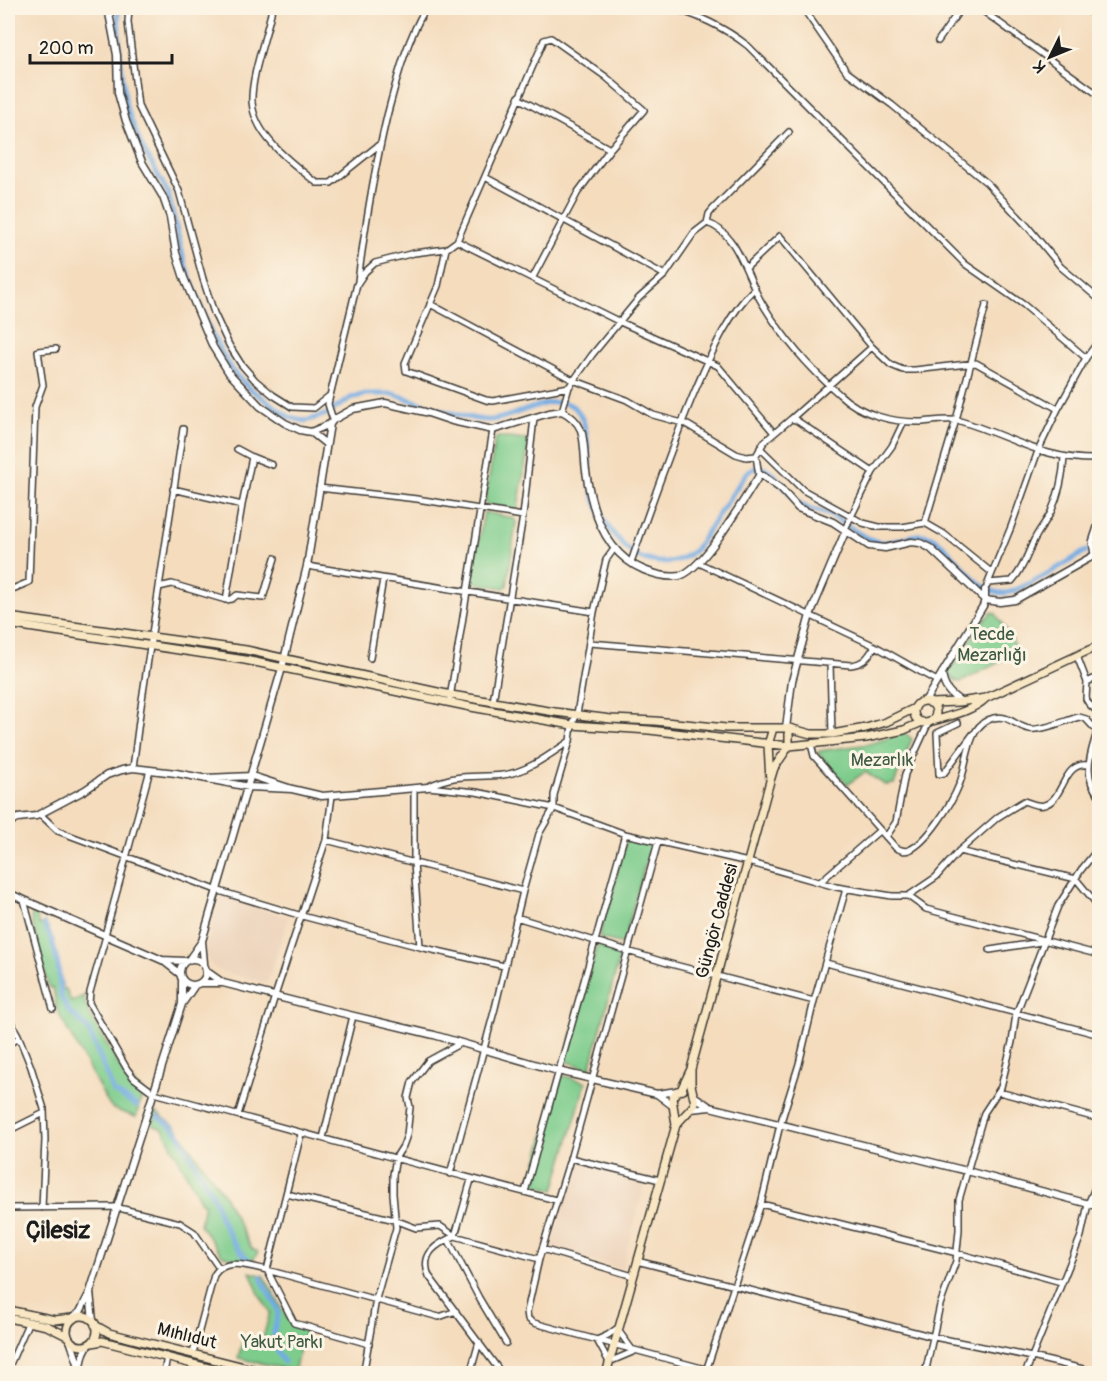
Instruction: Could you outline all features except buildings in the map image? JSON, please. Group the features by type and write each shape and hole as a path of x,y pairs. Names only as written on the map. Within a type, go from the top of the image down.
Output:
{"main road":[{"path":"8,617 246,650 450,699 493,702 611,719 726,728 787,728 811,734 832,734 886,722 915,708 920,702 962,702 986,698 1100,645"},
{"path":"8,624 282,668 572,724 649,730 768,745 811,744 894,733 980,704 986,698"},
{"path":"928,702 936,711 928,722"},
{"path":"915,708 916,718 928,722"},
{"path":"770,781 768,745 773,728"},
{"path":"770,781 774,768 789,746 787,728"},
{"name":"Güngör Caddesi","path":"691,1069 770,781"},
{"path":"606,1374 676,1125 672,1098 679,1091 691,1069"},
{"path":"676,1125 695,1103 691,1069"},
{"path":"679,1091 693,1094"},
{"path":"674,1107 688,1111"},
{"path":"8,1310 55,1320 84,1316 94,1323 97,1334 90,1344 78,1346 59,1331 29,1321 8,1318"},
{"path":"69,1338 68,1326 72,1318"},
{"name":"Mıhlıdut","path":"94,1323 109,1333 272,1374"},
{"name":"Mıhlıdut","path":"90,1344 102,1341 232,1374"}],"street":[{"path":"108,8 117,55 118,93 126,121 142,162 163,196 184,278 213,347 229,373 260,406 285,423 311,432 326,444"},
{"path":"129,8 128,22 138,106 179,191 214,313 229,345 255,380 292,407 314,408 321,405 329,396"},
{"path":"272,8 254,85 252,104 267,138 291,162 317,183 324,185 331,183 380,144"},
{"path":"182,1004 205,978 202,941 249,787 307,566 326,444 332,422 328,404 329,396 357,284 380,144 410,39 426,8"},
{"path":"667,8 709,22 748,46 965,264 1024,305 1086,358"},
{"path":"803,8 847,72 892,105 987,183 1028,226 1061,267 1100,300"},
{"path":"938,41 961,8"},
{"path":"979,8 1100,96"},
{"path":"1085,8 1100,19"},
{"path":"357,284 375,263 414,253 446,249 457,241 544,40 551,38 606,77 644,110 610,149 578,192 533,277"},
{"path":"518,98 610,149"},
{"path":"562,409 573,380 618,321 665,275 694,233 707,223 713,209 789,132"},
{"path":"485,177 665,275"},
{"path":"707,223 716,226 729,239 746,267 762,302 791,342 830,386 856,407 875,416 903,423 956,420 1038,451 1077,460 1100,459"},
{"path":"746,267 780,236 882,358 903,370 971,362 1058,409"},
{"path":"457,241 618,321 718,366 774,433"},
{"path":"446,249 438,286 405,363 408,372 493,401 569,387"},
{"path":"631,562 681,423 708,361 744,298 755,288"},
{"path":"430,304 573,380 627,400 653,415 681,423 736,454 746,457 756,456"},
{"path":"925,523 956,420 986,305"},
{"path":"928,702 942,672 983,606 986,586 1011,527 1038,451 1086,358 1100,339"},
{"path":"562,409 576,422 582,433 590,498 597,518 614,549 631,562 654,574 680,576 699,562 759,477 756,456 764,442 872,347"},
{"path":"8,591 29,582 35,407 43,385 38,351 56,349"},
{"path":"311,432 353,409 385,403 494,430 562,409"},
{"path":"493,702 523,516 534,418"},
{"path":"791,419 796,420 873,472"},
{"path":"787,728 788,703 810,615 847,525 873,472 892,446 903,423"},
{"path":"134,768 183,429"},
{"path":"450,699 494,430"},
{"path":"760,448 803,490 869,546 885,548 911,542 920,543 937,553 985,600 1000,602 1015,600 1096,553 1092,542 1100,518"},
{"path":"237,449 272,465"},
{"path":"226,600 252,457"},
{"path":"986,586 1012,581 1019,573 1056,498 1063,480 1064,458"},
{"path":"759,477 768,479 798,508 834,522 847,525 863,523 879,527 902,527 925,523 944,534 991,572"},
{"path":"319,488 523,516"},
{"path":"173,489 242,505"},
{"path":"450,1174 539,834 554,808 554,795 570,741 572,724 577,714 594,612 606,560 614,549"},
{"path":"159,587 172,584 226,600 237,595 263,598 274,558"},
{"path":"699,562 875,646 937,681"},
{"path":"307,566 594,612"},
{"path":"370,658 383,579"},
{"path":"590,644 830,664 861,663 868,659 875,646"},
{"path":"1077,656 1087,682 1086,699 1100,714"},
{"path":"830,664 832,734"},
{"path":"942,672 946,688 962,702"},
{"path":"1087,682 1100,676"},
{"path":"958,723 937,733 939,774 944,774 975,730 987,720 1000,717 1013,720 1033,730 1079,717 1086,719 1097,730"},
{"path":"886,837 896,822 905,774 928,722"},
{"path":"1100,724 1089,765 1089,783 1100,796"},
{"path":"811,744 814,756 896,848 903,851 911,849 923,840 939,820 959,786 975,730"},
{"path":"429,787 459,776 506,775 539,762 570,741"},
{"path":"206,778 252,776 322,796 429,787 476,792 554,808 625,834 748,862 846,889 908,896 936,877 959,851 998,817 1024,801 1045,805 1055,796 1071,770 1082,764 1089,765"},
{"path":"8,823 18,818 40,814 85,790 107,775 134,768 206,778 249,787 292,789"},
{"path":"150,770 90,992 89,1003 134,1078 154,1093 301,1134 396,1157 471,1180 556,1200"},
{"path":"414,788 414,863 420,947"},
{"path":"238,1115 326,840 332,796"},
{"path":"40,814 58,831 216,891 420,947 504,966"},
{"path":"820,882 880,830"},
{"path":"525,1192 625,834"},
{"path":"326,840 523,891"},
{"path":"657,842 570,1158 539,1259 528,1303 528,1319 534,1323 724,1374"},
{"path":"925,1374 940,1305 956,1261 959,1200 984,1113 999,1092 1012,1041 1016,1014 1058,906 1093,855 1100,850"},
{"path":"959,851 1076,879 1100,908"},
{"path":"707,1368 761,1204 780,1125 799,1064 813,1000 826,963 846,889"},
{"path":"8,893 162,960 189,984 223,983 434,1035 591,1079 657,1094 679,1091"},
{"path":"908,896 926,909 1100,955"},
{"path":"24,900 53,1009"},
{"path":"516,917 594,942 813,1000"},
{"path":"72,1318 80,1312 90,1292 182,1004 180,967 202,941"},
{"path":"990,950 1045,941"},
{"path":"162,960 198,959 204,963"},
{"path":"826,963 1100,1035"},
{"path":"206,971 223,983"},
{"path":"323,1138 353,1016"},
{"path":"8,1017 19,1038 40,1093 44,1113 42,1208"},
{"path":"8,1044 19,1038"},
{"path":"364,1372 376,1299 396,1228 393,1194 396,1157 403,1146 406,1135 410,1107 408,1098 412,1082 428,1061 461,1044"},
{"path":"999,1092 1100,1119"},
{"path":"657,1094 674,1107"},
{"path":"693,1094 710,1107 967,1171 1100,1207"},
{"path":"688,1111 710,1107"},
{"path":"8,1131 44,1113"},
{"path":"301,1134 267,1270 294,1323 369,1344"},
{"path":"570,1158 660,1180"},
{"path":"1025,1374 1081,1236 1088,1204 1100,1176"},
{"path":"455,1236 471,1180"},
{"path":"286,1194 395,1220 416,1228 440,1226 455,1236 539,1259"},
{"path":"761,1204 957,1253 1061,1282"},
{"path":"8,1208 116,1208 165,1219 188,1227 219,1268"},
{"path":"455,1236 433,1249 427,1257 426,1267 429,1276 502,1374"},
{"path":"448,1239 479,1298 506,1342"},
{"path":"542,1250 633,1276"},
{"path":"637,1261 934,1337 1100,1373"},
{"path":"193,1353 214,1275 225,1264 245,1265 267,1270 439,1317 456,1311"},
{"path":"90,1292 94,1323"},
{"path":"8,1369 29,1321"},
{"path":"597,1340 619,1328 634,1349"},
{"path":"69,1338 80,1372"},
{"path":"597,1340 609,1362 634,1349"},
{"path":"470,1374 479,1342"},
{"path":"80,1372 84,1353 90,1344"},
{"path":"164,1374 167,1356"}],"shaded area":[{"path":"221,896 289,917 268,981 264,983 216,969 209,962 206,945"},
{"path":"576,1161 646,1179 622,1269 551,1249"}],"green space":[{"path":"498,437 527,440 529,443 518,508 515,510 485,504 495,439"},
{"path":"484,512 513,518 516,522 507,586 503,588 471,582"},
{"name":"Tecde Mezarlığı","path":"992,612 996,614 1012,639 1017,653 961,682 955,680 949,674 949,670 978,627"},
{"name":"Mezarlık","path":"905,733 912,739 894,784 885,785 865,772 848,784 818,753 869,744"},
{"path":"627,837 651,843 623,944 599,938"},
{"path":"33,912 36,913 39,925 45,922 53,939 63,989 66,989 71,1002 85,995 84,1000 88,1011 124,1074 143,1092 136,1117 113,1109 109,1105 62,1020 57,1010 53,988 49,988 31,917"},
{"path":"597,945 621,952 590,1069 565,1061"},
{"path":"561,1075 586,1082 554,1190 531,1183"},
{"path":"155,1111 176,1127 222,1192 252,1249 258,1252 253,1260 245,1262 222,1255 200,1225 204,1203 201,1202 163,1129 153,1125"},
{"name":"Yakut Parkı","path":"250,1272 264,1276 289,1321 305,1331 294,1371 238,1358 243,1340 261,1346 270,1312"}],"waterway":[{"path":"118,8 119,48 126,107 141,145 168,193 185,264 211,333 231,369 249,388 289,417 306,421 327,414 351,398 366,394 393,394 455,414 490,420 547,403 568,404 576,409 584,424 591,484 603,519 622,544 640,557 651,561 671,562 695,550 747,472 757,468 772,473 791,495 806,507 832,516 874,541 887,542 919,535 933,538 942,544 976,580 995,592 1005,593 1022,587 1086,551"},
{"path":"1095,546 1100,544"},
{"path":"44,924 52,940 58,965 61,997 68,1010 88,1029 114,1092 137,1106"},
{"path":"158,1117 174,1128 180,1136 215,1200 220,1217 233,1242 250,1262"},
{"path":"261,1277 277,1308 274,1340 284,1362"}],"district":[{"name":"Çilesiz","path":"58,1230"}]}
